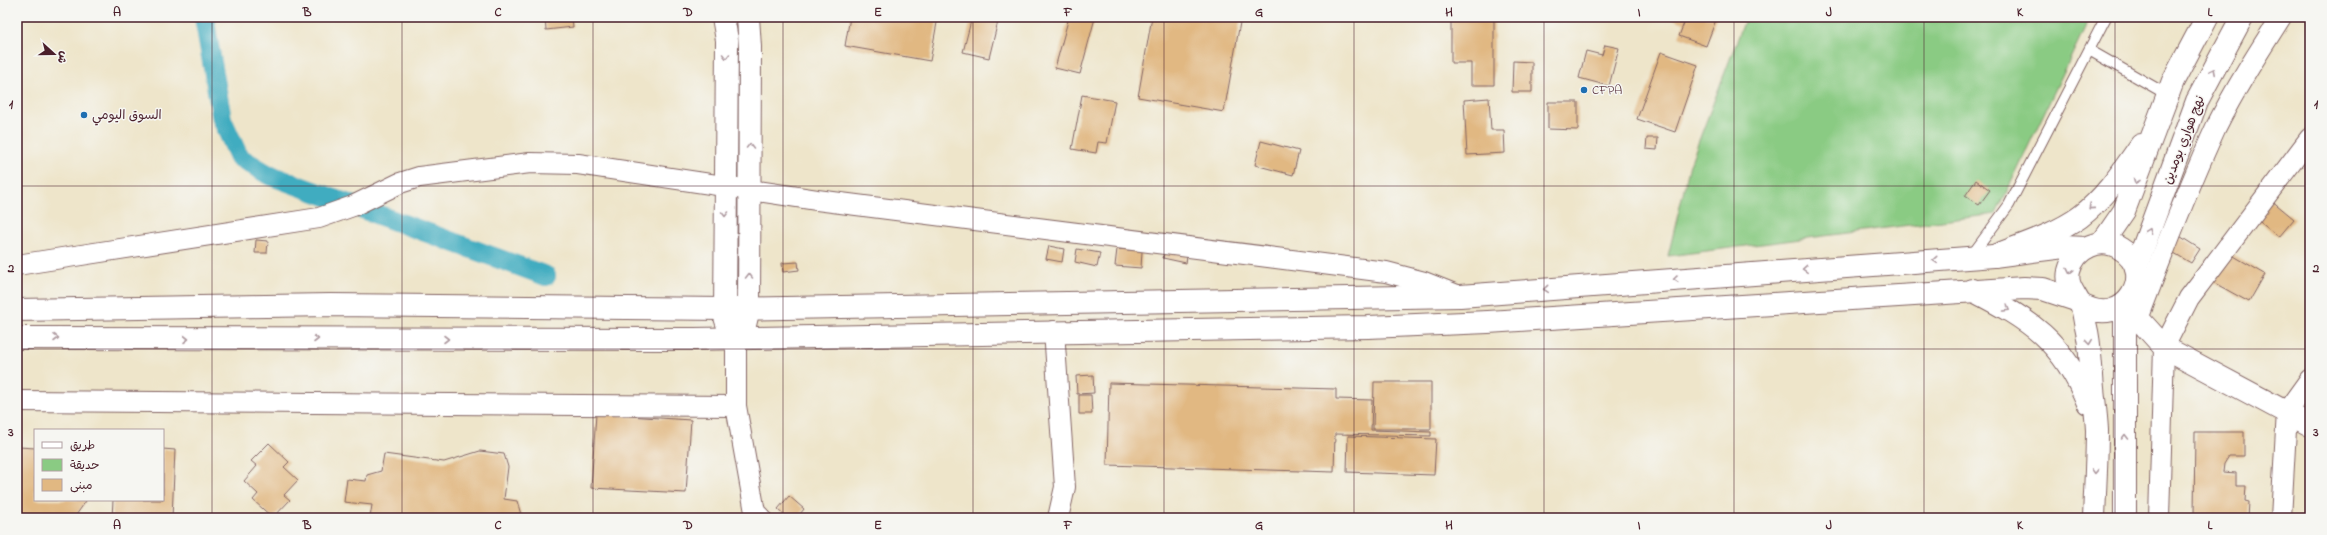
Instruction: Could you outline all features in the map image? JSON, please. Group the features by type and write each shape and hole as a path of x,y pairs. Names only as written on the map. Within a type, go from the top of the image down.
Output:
{"main road":[{"path":"723,17 727,40 725,309 727,325 736,339"},
{"path":"736,339 745,325 749,308 750,31 748,17"},
{"path":"2094,518 2097,429 2088,336 2078,302 2068,282 2069,272 2078,254 2094,245 2124,211 2168,95 2192,43 2207,17"},
{"name":"نهج هواري بومدين","path":"2136,267 2197,101 2242,17"},
{"path":"1994,256 2058,229 2079,218 2113,183 2158,122"},
{"path":"17,310 331,305 725,309 1460,296 1994,256 2064,247 2112,244 2122,249 2131,257 2136,267 2136,283 2131,298 2125,518"},
{"path":"17,338 736,339 1054,331 1428,325 1972,290 2043,289 2078,302 2090,310 2101,312 2112,310 2131,312 2164,347 2287,411 2310,425"},
{"path":"1972,290 2013,312 2049,340 2078,378 2097,429"}],"street":[{"path":"2131,312 2164,252 2217,127 2258,52 2281,17"},
{"path":"2159,518 2164,347 2189,298 2310,138"},
{"path":"17,265 319,218 353,206 400,183 438,174 554,163 602,166 750,190 1386,272 1424,282 1460,296"},
{"path":"1054,331 1065,488 1058,518"},
{"path":"736,339 736,406 755,512 761,518"},
{"path":"2281,518 2287,411 2310,380"},
{"path":"17,401 736,406"}],"lane":[{"path":"1970,257 2009,205 2106,17"},
{"path":"2089,50 2168,95"}],"green space":[{"path":"1746,17 2090,17 1996,214 1668,256 1690,164"}],"building":[{"path":"545,17 572,17 573,27 546,30"},
{"path":"850,17 938,17 930,61 845,46"},
{"path":"972,17 999,17 989,58 963,52"},
{"path":"1069,17 1095,18 1080,74 1055,68"},
{"path":"1152,17 1241,17 1224,112 1138,97"},
{"path":"1451,17 1494,17 1494,85 1471,85 1471,63 1451,63"},
{"path":"1674,17 1717,17 1706,46 1679,36 1684,23 1673,19"},
{"path":"1605,45 1619,48 1609,86 1579,78 1586,51 1602,55"},
{"path":"1661,52 1698,65 1675,132 1637,119"},
{"path":"1513,61 1532,62 1532,92 1512,92"},
{"path":"1082,95 1115,101 1107,143 1098,142 1096,153 1072,149"},
{"path":"1489,98 1491,130 1504,130 1505,153 1467,155 1464,100"},
{"path":"1548,102 1578,102 1578,130 1548,129"},
{"path":"1647,138 1658,138 1657,150 1646,149"},
{"path":"1261,141 1299,151 1293,175 1255,165"},
{"path":"1976,180 1990,190 1979,205 1965,196"},
{"path":"2271,200 2294,219 2279,237 2256,219"},
{"path":"2178,235 2200,249 2191,263 2169,250"},
{"path":"256,240 268,241 267,253 255,253"},
{"path":"1049,246 1064,249 1062,262 1046,259"},
{"path":"1166,246 1188,250 1186,263 1163,258"},
{"path":"1077,249 1100,253 1097,267 1075,262"},
{"path":"1117,249 1142,251 1141,268 1115,266"},
{"path":"2225,251 2265,274 2249,302 2209,280"},
{"path":"798,262 799,270 783,272 782,263"},
{"path":"1093,375 1094,393 1077,394 1076,376"},
{"path":"1374,382 1431,382 1431,429 1373,429"},
{"path":"1109,383 1336,389 1336,399 1372,400 1371,430 1431,432 1431,436 1335,434 1334,472 1107,465"},
{"path":"1079,395 1091,395 1092,414 1079,414"},
{"path":"596,414 691,420 686,493 591,488"},
{"path":"2195,432 2244,432 2244,456 2229,456 2224,464 2223,472 2236,473 2236,486 2246,486 2245,501 2249,502 2248,518 2194,518"},
{"path":"1348,436 1436,439 1434,475 1347,472"},
{"path":"269,443 289,462 284,467 298,480 284,495 290,500 273,518 253,500 258,494 244,481 257,466 251,461"},
{"path":"19,447 34,448 34,501 86,501 74,518 17,518 17,450"},
{"path":"164,449 175,450 172,518 112,518 113,501 164,501"},
{"path":"480,451 504,454 508,467 504,499 517,501 522,518 370,518 372,505 344,502 347,479 366,481 367,475 381,471 384,454 444,462"},
{"path":"789,496 804,509 797,518 788,518 778,509"}],"waterway":[{"path":"204,17 222,119 239,157 269,175 546,276"}],"place":[{"name":"CFPA","path":"1584,90"},
{"name":"السوق اليومي","path":"84,115"}]}
